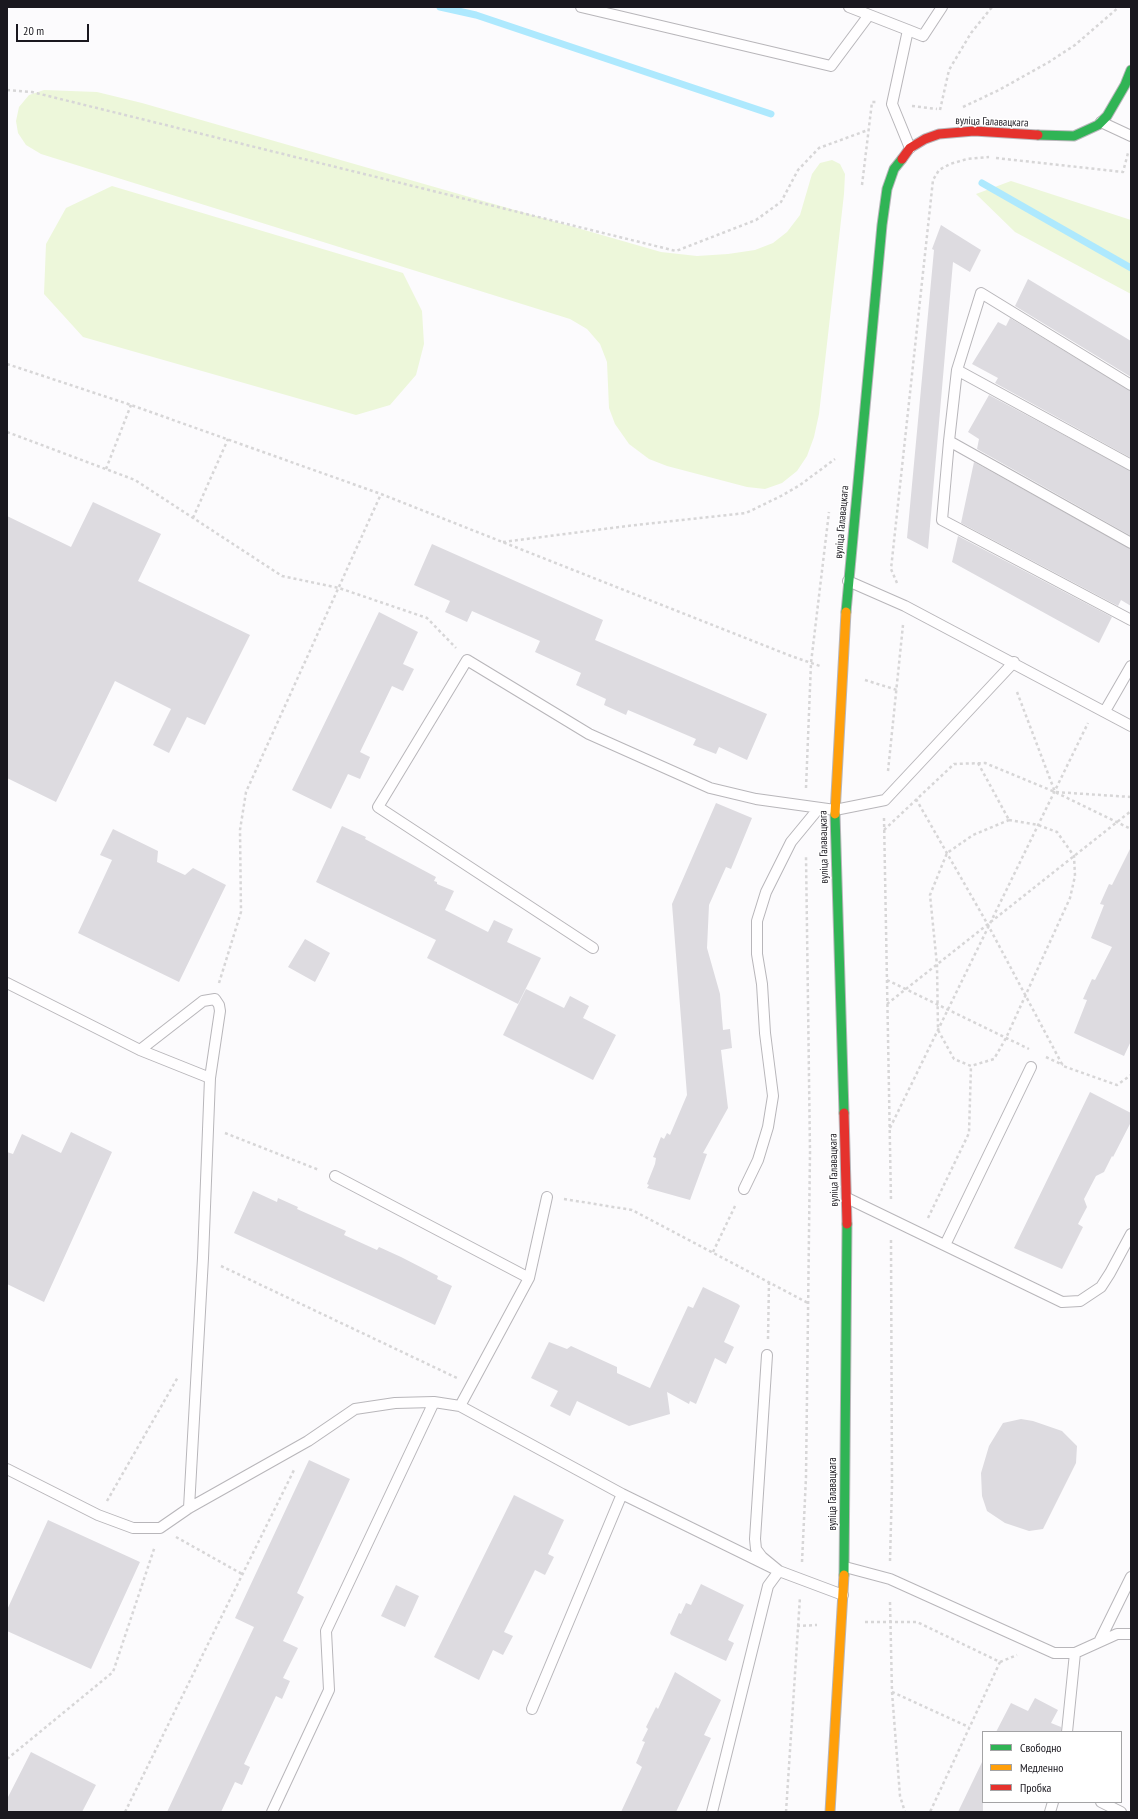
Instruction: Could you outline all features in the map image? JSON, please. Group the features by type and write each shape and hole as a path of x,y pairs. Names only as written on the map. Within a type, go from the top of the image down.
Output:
{"street":[{"name":"вуліца Галавацкага","path":"830,1812 845,1566 847,1198 835,810 848,581 882,225 887,189 894,169 910,148 932,137 951,132 974,131 1062,137 1074,136 1085,132 1101,122 1116,102 1131,70"}],"lane":[{"path":"581,7 831,66 869,15"},
{"path":"849,7 923,36 942,7"},
{"path":"908,30 892,104 910,148"},
{"path":"1101,122 1131,136"},
{"path":"1131,385 981,293 957,370 942,520 1131,620"},
{"path":"957,370 1131,465"},
{"path":"949,442 1131,543"},
{"path":"848,581 905,606 1014,662 1131,726"},
{"path":"593,948 378,807 467,660 589,734 710,788 756,799 835,810 885,800 1014,662"},
{"path":"1100,709 1131,666"},
{"path":"744,1189 758,1160 768,1127 773,1096 765,1033 762,984 757,954 757,921 766,892 791,842 819,808"},
{"path":"7,984 140,1050 210,1078"},
{"path":"140,1050 203,1001 215,999 219,1005 220,1011 210,1078 203,1258 189,1508"},
{"path":"945,1245 1030,1068"},
{"path":"334,1176 529,1278"},
{"path":"460,1406 529,1278 547,1196"},
{"path":"847,1198 1062,1302 1080,1301 1101,1287 1131,1234"},
{"path":"767,1355 755,1539 756,1548 762,1557 779,1571"},
{"path":"272,1812 329,1690 326,1631 434,1402"},
{"path":"7,1469 98,1515 133,1528 160,1528 189,1508 308,1441 355,1410 395,1403 434,1402 460,1406 622,1494 779,1571 843,1595"},
{"path":"532,1708 622,1494"},
{"path":"845,1566 890,1579 1054,1654 1075,1653 1100,1640 1117,1634 1131,1634"},
{"path":"712,1812 768,1586 779,1571"},
{"path":"1100,1640 1131,1577"},
{"path":"1068,1731 1075,1653"},
{"path":"1103,1803 1121,1812"}],"path":[{"path":"940,110 949,70 970,33 992,7"},
{"path":"962,107 999,90 1076,45 1118,7"},
{"path":"7,90 32,92 676,250 756,220 781,202 798,170 819,148 868,130"},
{"path":"872,102 945,110"},
{"path":"890,1561 892,1485 891,1219 884,830 885,800 905,606 891,569 933,180 938,170 950,164 968,159 989,157 1123,172 1129,151"},
{"path":"7,364 131,405 381,494 791,656 897,690"},
{"path":"106,469 131,405"},
{"path":"7,432 135,480 282,576 339,588 427,618 467,660"},
{"path":"193,518 228,439"},
{"path":"502,543 626,526 746,513 800,485 835,459"},
{"path":"215,999 241,912 240,830 246,792 381,494"},
{"path":"1017,692 1055,792"},
{"path":"889,1130 1038,825 1100,709"},
{"path":"884,830 954,764 978,763 985,763 1055,792 1131,829"},
{"path":"978,763 1009,820"},
{"path":"1055,792 1131,797"},
{"path":"916,799 988,925 1063,1066"},
{"path":"887,1004 1131,811"},
{"path":"1009,820 1038,825 1057,832 1074,856 1075,876 1070,898 1026,996 994,1059 972,1066 954,1059 938,1030 938,965 930,895 947,853 973,835 1009,820"},
{"path":"887,980 1035,1052"},
{"path":"1042,1055 1063,1066 1117,1085 1131,1075"},
{"path":"920,1233 969,1133 972,1066"},
{"path":"208,1126 334,1176"},
{"path":"714,1252 744,1189"},
{"path":"547,1196 632,1210 808,1303"},
{"path":"203,1258 472,1385"},
{"path":"767,1355 769,1282"},
{"path":"98,1515 179,1374"},
{"path":"125,1812 294,1469"},
{"path":"7,1759 113,1672 160,1528 242,1574"},
{"path":"890,1602 889,1622 892,1692 900,1796 905,1812"},
{"path":"865,1622 917,1622 1000,1662 930,1812"},
{"path":"797,1626 822,1624"},
{"path":"892,1692 969,1727"}],"green space":[{"path":"44,90 97,92 142,103 661,252 697,256 728,254 755,250 773,243 787,232 800,215 812,174 820,163 832,160 840,164 845,174 844,194 819,414 814,437 807,456 797,471 782,483 765,489 747,487 667,466 649,459 629,444 615,424 609,408 607,362 600,344 587,329 570,319 41,154 26,145 18,133 16,121 19,107 29,95"},
{"path":"1011,181 1131,220 1131,294 1015,232 976,194"},
{"path":"112,186 403,273 422,311 424,344 416,375 390,405 356,415 83,337 44,294 46,244 66,208"}],"building":[{"path":"941,225 981,250 970,272 953,262 928,549 907,538 934,250 932,249"},
{"path":"1028,279 1131,341 1131,377 1015,306"},
{"path":"1010,318 1131,391 1131,458 995,383 998,378 972,364 998,322 1006,326"},
{"path":"989,395 1131,471 1131,536 977,449 979,439 968,432"},
{"path":"974,462 1131,549 1131,606 1121,600 1118,606 961,523"},
{"path":"93,502 161,534 138,581 250,635 205,725 187,717 169,753 153,745 171,709 115,681 56,802 7,778 7,516 71,547"},
{"path":"958,536 1112,617 1099,643 952,562"},
{"path":"432,544 603,620 595,640 767,714 747,760 719,747 716,754 693,745 696,739 628,710 626,715 604,705 606,699 576,685 581,673 535,652 540,641 472,611 467,622 445,612 450,601 414,585"},
{"path":"379,612 418,632 403,664 414,669 403,691 392,686 360,752 370,757 360,779 348,774 331,809 292,790"},
{"path":"716,803 752,818 731,869 726,867 709,905 707,948 720,994 723,1030 730,1029 732,1048 721,1050 728,1108 703,1153 707,1154 690,1200 647,1188 649,1185 647,1184 655,1164 656,1158 653,1157 661,1137 664,1139 667,1133 670,1135 687,1095 672,904"},
{"path":"342,826 366,837 365,839 436,877 434,881 437,882 437,884 454,891 445,910 488,932 494,920 513,929 507,942 541,958 518,1004 427,958 436,940 316,882"},
{"path":"113,829 158,851 157,862 185,875 193,868 226,885 179,982 78,933 112,860 100,855"},
{"path":"1131,847 1131,1041 1124,1056 1074,1033 1087,1000 1083,999 1092,979 1095,980 1112,947 1091,938 1104,905 1100,904 1109,884 1112,885"},
{"path":"305,939 330,953 315,982 288,967"},
{"path":"526,989 564,1008 570,996 589,1006 583,1018 616,1035 593,1080 503,1035"},
{"path":"1090,1092 1131,1113 1131,1122 1104,1172 1096,1176 1084,1199 1087,1207 1078,1224 1083,1227 1062,1269 1014,1248"},
{"path":"71,1132 112,1152 44,1302 7,1284 7,1152 13,1154 22,1134 61,1153"},
{"path":"253,1191 277,1202 278,1198 298,1207 297,1209 346,1231 344,1235 377,1250 379,1247 401,1257 438,1276 437,1279 452,1286 435,1325 234,1233"},
{"path":"703,1287 740,1306 724,1342 734,1347 726,1364 715,1358 696,1404 690,1401 689,1404 667,1392 670,1414 629,1426 577,1401 570,1416 550,1406 558,1391 531,1378 549,1342 567,1349 571,1346 617,1367 617,1373 650,1388 688,1306 693,1308"},
{"path":"1021,1419 1033,1421 1062,1431 1077,1446 1076,1463 1043,1529 1029,1531 1005,1523 987,1511 982,1496 981,1473 989,1446 1003,1423"},
{"path":"309,1460 350,1479 297,1593 304,1597 283,1641 298,1648 283,1678 290,1681 282,1699 276,1696 244,1764 250,1767 242,1785 235,1782 221,1812 167,1812 254,1627 235,1618"},
{"path":"514,1495 564,1520 548,1554 554,1557 545,1575 535,1570 504,1632 513,1636 503,1655 493,1650 479,1680 434,1657"},
{"path":"48,1520 140,1562 91,1669 7,1631 7,1610"},
{"path":"701,1584 744,1605 728,1640 734,1643 726,1661 671,1635 670,1633 679,1613 681,1614 686,1603 691,1605"},
{"path":"396,1585 419,1596 405,1627 381,1616"},
{"path":"675,1672 721,1700 704,1735 711,1738 676,1812 621,1812 642,1767 636,1763 645,1742 642,1741 648,1729 646,1727 656,1707 658,1709"},
{"path":"1035,1698 1058,1710 1051,1723 1061,1727 1061,1731 997,1731 1011,1703 1028,1711"},
{"path":"31,1752 96,1785 82,1812 7,1812 7,1799"},
{"path":"982,1762 983,1812 958,1812"}],"waterway":[{"path":"440,7 476,15 771,114"},
{"path":"982,183 1131,268"}],"traffic: fast":[{"path":"1038,135 1074,136 1098,125 1107,116 1125,85 1131,70"},
{"path":"846,612 882,225 887,189 894,169 902,159"},
{"path":"835,814 844,1113"},
{"path":"844,1575 847,1224"}],"traffic: slow":[{"path":"835,814 846,612"},
{"path":"830,1812 844,1575"}],"traffic: jam":[{"path":"902,159 910,148 925,139 939,134 974,131 1038,135"},
{"path":"844,1113 847,1224"}]}
